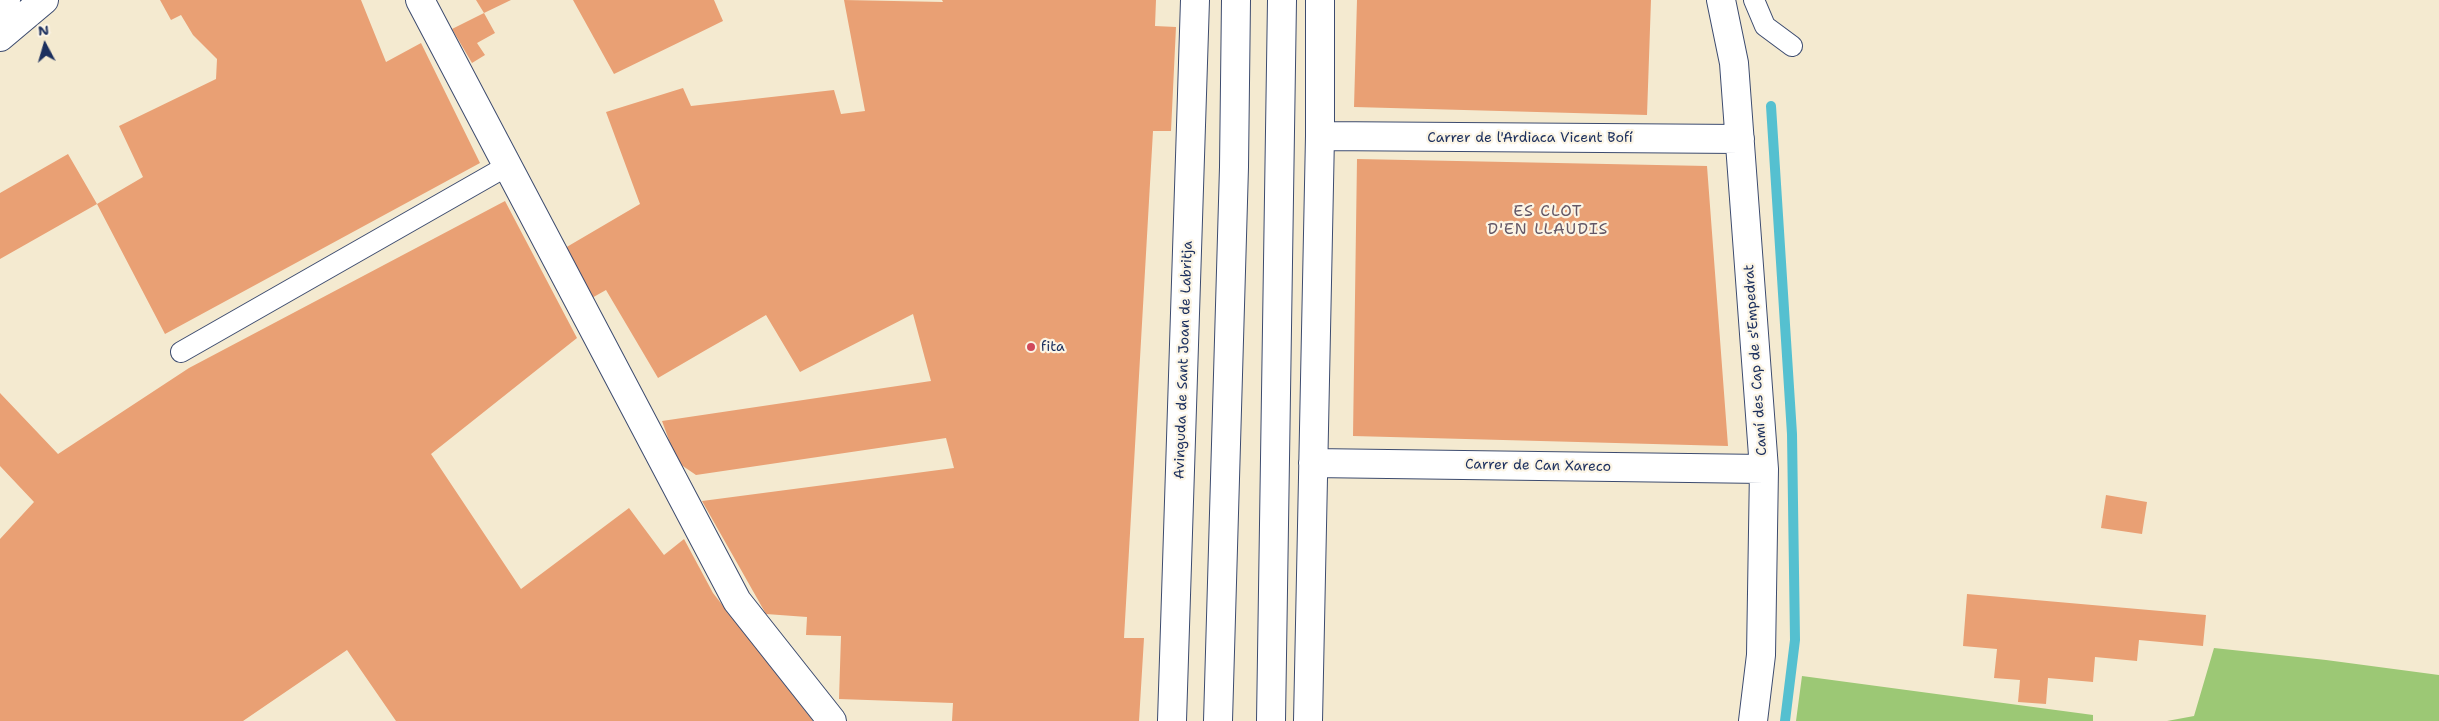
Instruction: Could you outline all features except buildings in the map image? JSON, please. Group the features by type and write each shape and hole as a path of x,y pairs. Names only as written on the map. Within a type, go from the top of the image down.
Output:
{"main road":[{"path":"0,7 6,0"},
{"path":"0,38 44,0"},
{"path":"420,0 737,601 832,721"},
{"name":"Avinguda de Sant Joan de Labritja","path":"1172,721 1195,0"},
{"path":"1218,721 1234,168 1236,0"},
{"path":"1271,721 1282,0"},
{"path":"1308,721 1320,136 1320,0"},
{"name":"Camí des Cap de s'Empedrat","path":"1721,0 1734,63 1764,469 1761,656 1753,721"},
{"name":"Carrer de l'Ardiaca Vicent Bofí","path":"1320,136 1740,139"},
{"name":"Carrer de Can Xareco","path":"1313,463 1764,469"}],"lane":[{"path":"1754,0 1765,26 1792,46"},
{"path":"181,352 507,166"}],"green space":[{"path":"2214,648 2439,675 2439,721 2167,721 2194,716"},
{"path":"1802,676 2093,715 2093,721 1796,721"}],"waterway":[{"path":"1771,106 1792,434 1795,640 1785,721"}],"place":[{"name":"fita","path":"1031,347"}],"district":[{"name":"ES CLOT D'EN LLAUDIS","path":"1548,221"}]}
